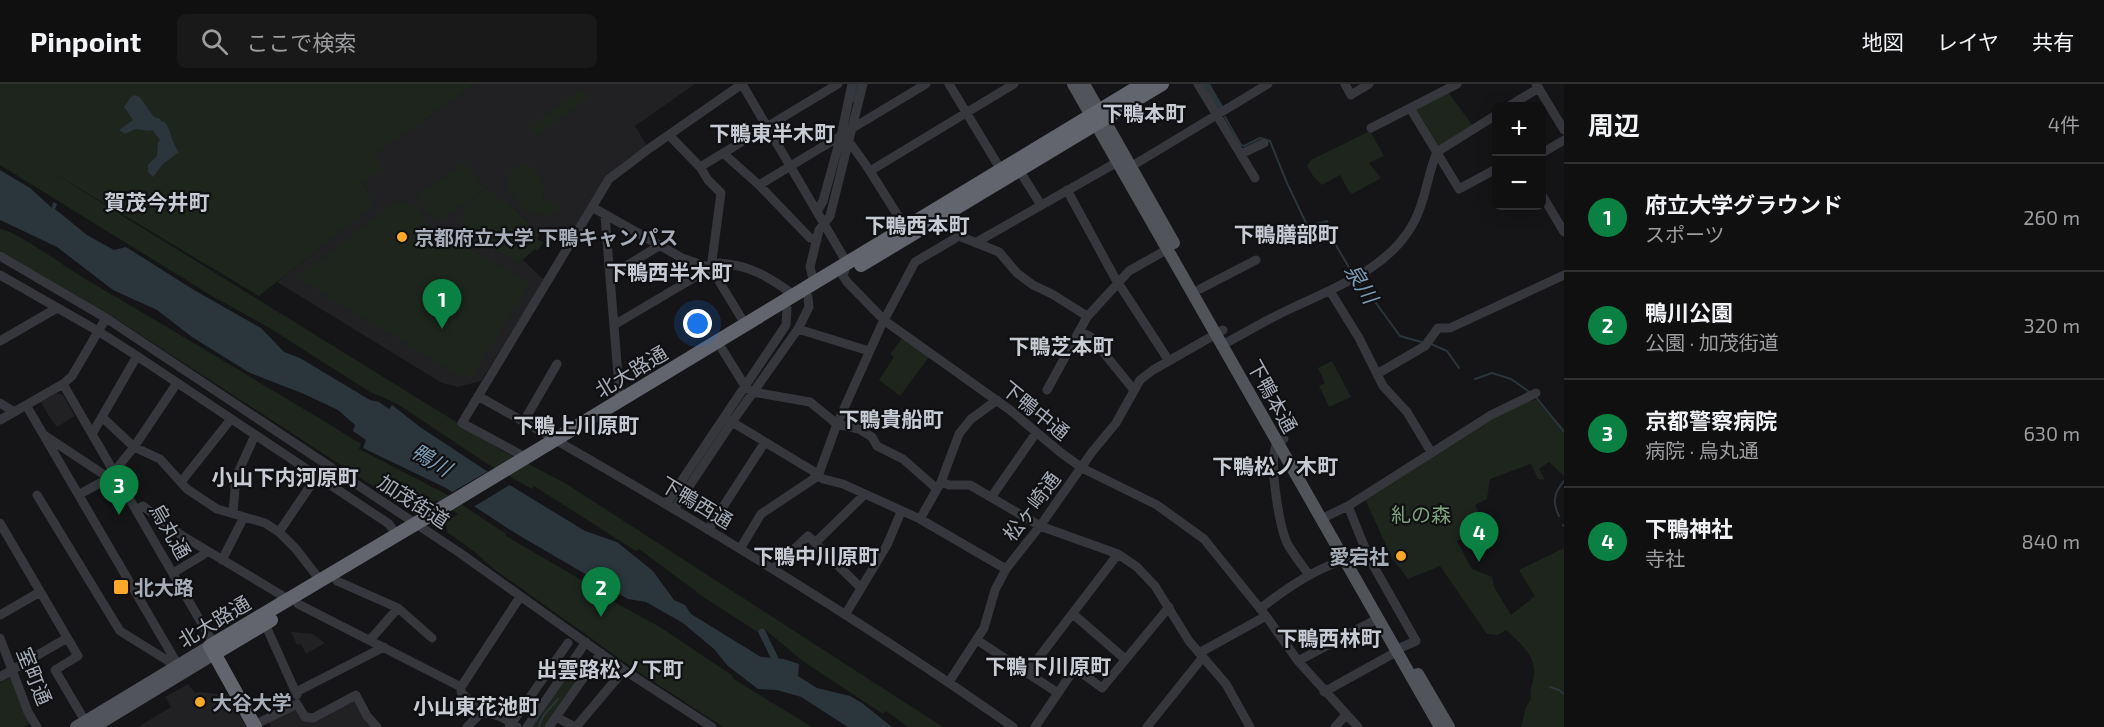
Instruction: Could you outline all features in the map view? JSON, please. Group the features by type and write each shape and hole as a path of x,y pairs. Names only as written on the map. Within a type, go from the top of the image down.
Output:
{"highway":[{"name":"北大路通","path":"559,441 620,400 745,324 801,296 1019,170 1143,84"},
{"name":"北大路通","path":"214,646 337,580 526,460 722,349 787,309 814,283 845,269 904,227 1001,170 1162,84"},
{"name":"北大路通","path":"214,646 265,624 320,580 397,535 419,526"},
{"name":"烏丸通","path":"214,646 259,725"}],"main road":[{"name":"下鴨本通","path":"1073,84 1098,117 1125,162 1200,289 1223,338"},
{"name":"下鴨本通","path":"1084,84 1098,117"},
{"name":"下鴨本通","path":"1125,162 1168,249 1223,338 1440,727"},
{"name":"下鴨本通","path":"1348,560 1377,619 1449,727"},
{"name":"北大路通","path":"85,725 174,664 214,646"},
{"name":"北大路通","path":"85,725 214,646"}],"street":[{"path":"526,460 462,423 592,207 614,175 742,84"},
{"name":"下鴨中通","path":"742,84 818,210 845,269 847,282 885,321 996,400 1082,468 1156,505 1204,539 1263,612 1298,661 1345,716 1358,727"},
{"path":"700,166 838,84"},
{"path":"814,283 810,267 819,230 830,216 847,134 852,84"},
{"path":"818,210 863,84"},
{"path":"759,185 847,134 926,84"},
{"path":"949,84 1001,170"},
{"path":"870,171 1014,84"},
{"path":"1198,84 1255,178"},
{"path":"975,243 1067,190 1217,115 1268,84"},
{"path":"1345,84 1352,94 1369,84"},
{"path":"1371,128 1444,87 1457,84"},
{"path":"1515,102 1537,86 1564,130"},
{"path":"1410,108 1459,189 1492,172"},
{"path":"1437,152 1492,118"},
{"path":"847,134 904,227"},
{"path":"669,135 700,166 708,180 721,193 711,268 745,324"},
{"path":"1546,151 1564,140"},
{"path":"1241,154 1264,142"},
{"name":"松ヶ崎通","path":"949,682 984,628 995,590 1006,569 1116,423 1140,380 1169,361 1330,291 1371,268 1404,240 1422,205 1437,152"},
{"path":"723,153 759,185 810,238 817,240"},
{"path":"1019,170 1041,205"},
{"path":"1067,190 1118,281 1169,361"},
{"path":"1546,201 1564,232"},
{"path":"592,207 658,246 682,258 711,268"},
{"path":"945,214 959,236 999,252 1009,266 1025,279 1087,316"},
{"path":"605,216 620,400"},
{"path":"740,549 761,514 818,476 837,424 869,351 915,262 959,236"},
{"path":"611,275 658,246"},
{"path":"1047,390 1087,316 1129,271 1168,249"},
{"name":"加茂街道","path":"0,256 106,318 419,526 624,670 712,727"},
{"path":"1200,289 1256,260"},
{"path":"614,325 719,263 738,264 763,274 801,296 809,307 798,329 749,389"},
{"path":"1377,374 1427,343 1438,328 1450,328 1564,274"},
{"path":"0,276 98,331 137,356 389,524 397,535"},
{"path":"1330,291 1359,338 1383,386 1411,417 1431,452"},
{"path":"0,341 57,308"},
{"path":"670,507 749,389 786,325 787,309"},
{"path":"0,420 63,384 72,376 106,318"},
{"path":"798,329 869,351"},
{"path":"1079,331 1090,337 1133,389"},
{"path":"722,349 749,389 810,402 837,424 859,429 872,437 877,446 903,459 939,485 970,485 1040,526 1118,554 1143,572 1190,641 1226,684 1250,727"},
{"path":"92,434 137,356"},
{"path":"524,421 557,364"},
{"path":"80,494 112,475 134,447 177,383"},
{"name":"烏丸通","path":"63,384 92,434 112,475 136,510 214,646"},
{"path":"1324,518 1348,506 1491,415 1533,394"},
{"name":"下鴨西通","path":"478,396 559,441 773,569 949,682 1013,727"},
{"path":"920,519 939,485 959,434 971,419 996,400"},
{"path":"0,403 14,412"},
{"path":"26,405 80,494 174,664"},
{"path":"102,417 134,447 160,459 187,489 217,509 265,523 279,532 296,549 320,580"},
{"path":"182,482 231,419"},
{"path":"727,421 823,479 843,484 920,519 1006,569"},
{"path":"992,496 1036,433"},
{"path":"44,435 112,475"},
{"path":"233,513 237,477 255,435"},
{"path":"1280,441 1274,451 1279,514 1287,543 1309,575"},
{"path":"708,530 765,442"},
{"path":"279,532 317,476"},
{"path":"37,495 120,631 174,664"},
{"path":"815,543 864,495"},
{"path":"136,510 143,506 206,550 293,602 460,687 461,692 482,713"},
{"path":"1324,692 1416,641 1370,558 1348,506"},
{"path":"845,615 887,545 901,512"},
{"path":"222,560 244,517"},
{"path":"0,523 78,656 55,669 85,725"},
{"path":"773,569 808,536 861,588"},
{"path":"173,573 203,555 206,550"},
{"path":"1027,673 1118,554"},
{"path":"1150,726 1201,655 1263,612 1279,594 1309,575 1348,560 1370,558"},
{"path":"337,580 398,608 432,638"},
{"path":"0,615 40,592"},
{"path":"460,687 520,597"},
{"path":"1035,727 1075,668 1102,688 1169,607"},
{"path":"370,640 398,608"},
{"path":"1072,614 1125,659"},
{"path":"1298,661 1377,619"},
{"path":"265,624 296,692 297,704 303,715 312,719 356,695 366,716 377,727"},
{"name":"室町通","path":"0,638 28,712 37,727"},
{"path":"0,677 67,638"},
{"path":"977,640 1058,693"},
{"path":"527,727 586,642"},
{"path":"467,727 482,713 490,713 512,726 568,643"},
{"path":"296,692 384,647"},
{"path":"549,727 602,653"},
{"path":"556,717 575,727 624,670"},
{"path":"259,725 297,704"},
{"path":"1335,727 1345,716"}],"shaded area":[{"name":"京都府立大学 下鴨キャンパス","path":"475,84 695,84 635,126 647,146 607,175 569,238 549,226 544,233 540,233 512,207 487,190 519,263 523,260 544,280 481,381 458,387 442,383 277,282 374,204 363,183 373,155"},
{"path":"57,393 63,395 75,416 57,427 41,402"},
{"path":"291,632 313,634 325,643 306,654 301,644 297,645"},
{"name":"大谷大学","path":"188,684 195,693 228,695 246,727 138,727 171,707 165,697"},
{"path":"354,701 373,727 271,727 268,720 295,708 302,718"}],"green space":[{"path":"0,84 475,84 374,155 382,169 363,183 375,204 259,296 47,169 503,451 565,483 943,727 908,727 886,711 883,714 804,662 763,628 759,633 705,598 639,549 636,551 534,486 532,489 486,463 396,403 370,392 268,327 212,296 0,165"},
{"path":"582,89 589,98 537,136 530,126"},
{"path":"1448,92 1473,126 1439,147 1436,146 1416,113 1417,108"},
{"path":"1370,131 1384,156 1369,163 1381,178 1352,194 1340,175 1322,185 1313,176 1307,166 1311,160"},
{"path":"465,162 484,189 441,220 427,212 416,197"},
{"path":"529,165 541,180 544,200 554,202 560,209 552,215 541,215 525,210 506,184 509,172"},
{"path":"487,189 512,207 540,233 537,239 543,242 538,251 535,249 519,263 468,235 470,230 461,222 466,204"},
{"path":"397,201 417,207 429,226 530,283 472,378 460,376 297,278"},
{"path":"0,229 30,243 87,280 324,421 361,444 359,449 446,494 506,536 607,595 605,597 660,627 733,676 732,678 812,727 723,727 634,669 494,569 447,532 446,522 458,514 436,500 413,512 107,313 0,251"},
{"path":"904,336 929,357 900,396 879,380 894,357 890,354"},
{"path":"1332,361 1351,397 1329,407 1319,386 1325,383 1318,368"},
{"name":"糺の森","path":"1538,399 1564,429 1564,476 1549,462 1539,469 1545,480 1538,479 1531,464 1490,479 1487,499 1475,505 1485,528 1457,541 1472,569 1492,577 1494,587 1511,615 1535,596 1519,570 1564,548 1564,727 1521,727 1526,707 1531,699 1534,675 1532,661 1526,650 1506,630 1498,635 1487,634 1440,566 1408,579 1392,558 1364,497 1517,404"},
{"path":"580,658 589,663 544,727 532,727"},
{"path":"10,677 31,723 24,727 0,727 0,683"}],"water":[{"path":"134,95 140,97 154,117 164,121 179,152 163,164 153,177 148,172 148,165 157,156 160,140 152,130 135,129 125,134 119,130 133,120 124,107"},
{"path":"0,170 30,188 52,208 53,202 57,204 55,209 87,235 114,250 126,247 194,290 261,328 284,352 300,358 370,400 379,402 389,409 392,405 420,427 482,468 585,531 617,542 653,571 674,600 685,605 691,614 761,657 784,659 799,664 798,676 817,688 850,696 892,727 848,727 826,704 777,690 758,689 728,666 714,649 683,623 646,602 628,599 515,533 446,488 363,448 366,440 353,431 355,425 338,410 250,373 192,337 157,310 113,290 57,247 0,220"}],"pier":[{"path":"490,470 513,483 470,509 449,494"}],"waterway":[{"path":"853,99 857,84"},
{"name":"泉川","path":"1206,84 1220,108"},
{"name":"泉川","path":"1225,117 1241,145 1244,146 1260,138 1270,141 1307,225 1327,221 1337,247 1354,276"},
{"name":"泉川","path":"1357,281 1400,336 1425,343"},
{"name":"泉川","path":"1431,344 1447,351 1459,368"},
{"name":"泉川","path":"1475,379 1492,373 1511,379 1531,393"},
{"name":"泉川","path":"1536,397 1564,432"},
{"path":"1559,516 1555,498 1564,481"},
{"path":"762,632 778,665"},
{"path":"1550,687 1564,694"},
{"name":"鴨川","path":"806,693 859,727"},
{"path":"539,727 544,715 558,699"}],"place":[{"name":"京都府立大学 下鴨キャンパス","path":"402,237"},
{"name":"府立大学グラウンド","path":"442,329"},
{"name":"京都警察病院","path":"119,515"},
{"name":"愛宕社","path":"1401,556"},
{"name":"下鴨神社","path":"1479,562"},
{"name":"北大路","path":"121,587"},
{"name":"鴨川公園","path":"601,617"},
{"name":"大谷大学","path":"200,702"}],"district":[{"name":"下鴨本町","path":"1144,112"},
{"name":"下鴨東半木町","path":"772,132"},
{"name":"賀茂今井町","path":"157,201"},
{"name":"下鴨西本町","path":"917,224"},
{"name":"下鴨膳部町","path":"1286,233"},
{"name":"下鴨西半木町","path":"669,271"},
{"name":"下鴨芝本町","path":"1061,345"},
{"name":"下鴨貴船町","path":"891,418"},
{"name":"下鴨上川原町","path":"576,424"},
{"name":"下鴨松ノ木町","path":"1275,465"},
{"name":"小山下内河原町","path":"285,476"},
{"name":"下鴨中川原町","path":"816,555"},
{"name":"下鴨西林町","path":"1329,637"},
{"name":"下鴨下川原町","path":"1048,665"},
{"name":"出雲路松ノ下町","path":"610,668"},
{"name":"小山東花池町","path":"476,705"}]}
